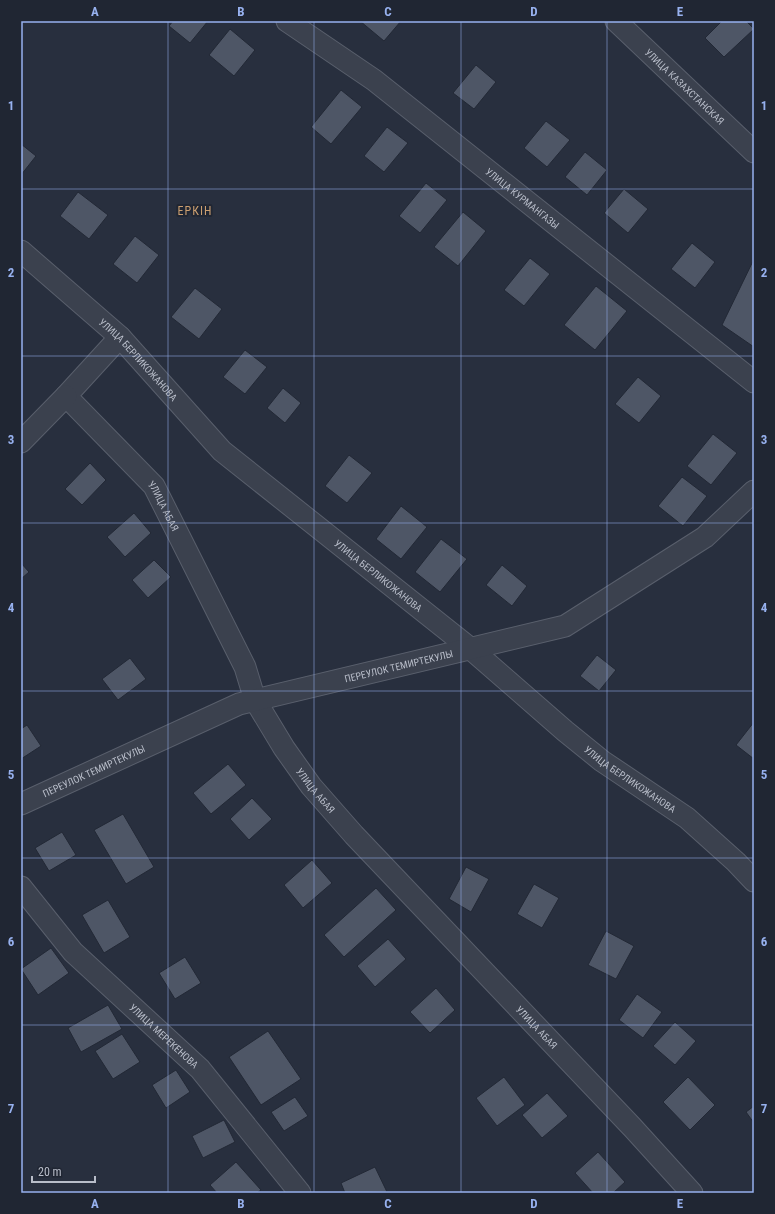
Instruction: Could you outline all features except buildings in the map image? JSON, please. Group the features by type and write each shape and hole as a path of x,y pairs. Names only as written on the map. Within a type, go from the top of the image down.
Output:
{"street":[{"name":"УЛИЦА КУРМАНГАЗЫ","path":"286,21 374,80 754,382"},
{"name":"УЛИЦА КАЗАХСТАНСКАЯ","path":"616,21 754,152"},
{"name":"УЛИЦА БЕРЛИКОЖАНОВА","path":"21,250 120,337 222,451 471,649 565,731 602,761 687,818 736,862 754,881"},
{"path":"21,442 120,337"},
{"name":"УЛИЦА АБАЯ","path":"66,396 154,486 245,667 255,700 284,748 311,786 354,835 632,1127 692,1193"},
{"name":"ПЕРЕУЛОК ТЕМИРТЕКУЛЫ","path":"21,804 239,704 565,626 705,537 754,491"},
{"name":"УЛИЦА МЕРЕКЕНОВА","path":"21,887 73,952 200,1069 300,1193"}],"district":[{"name":"ЕРКІН","path":"195,211"}]}
